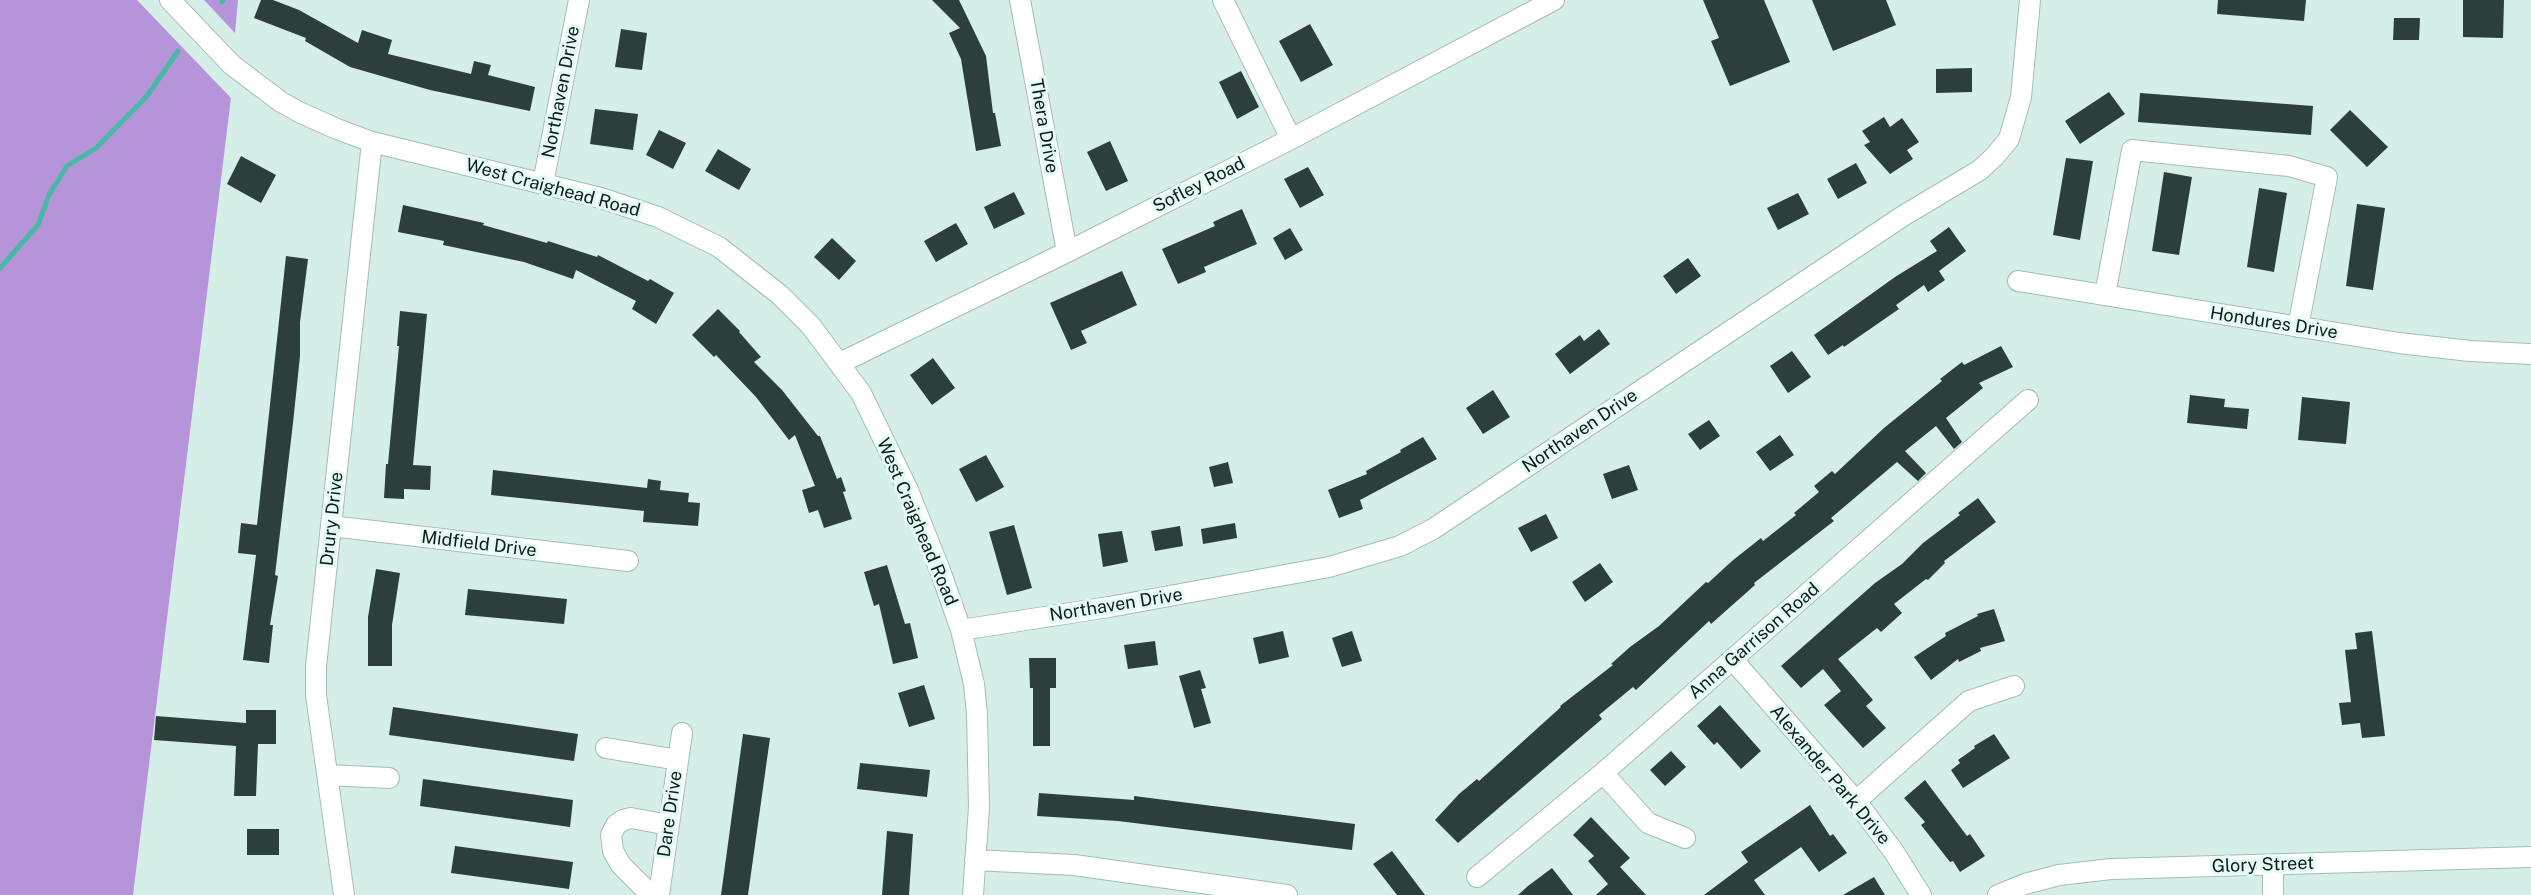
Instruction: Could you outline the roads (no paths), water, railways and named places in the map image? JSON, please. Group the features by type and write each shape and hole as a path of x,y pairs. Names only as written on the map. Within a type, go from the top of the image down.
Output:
{"street":[{"name":"West Craighead Road","path":"170,0 232,65 281,102 337,129 372,141 601,198 658,217 719,247 780,295 811,326 861,393 908,490 961,630 974,684 977,714 979,807 973,895"},
{"name":"Northaven Drive","path":"543,183 579,0"},
{"name":"Thera Drive","path":"1020,0 1067,252"},
{"path":"1223,0 1291,139"},
{"name":"Sofley Road","path":"840,363 1291,139 1554,0"},
{"name":"Northaven Drive","path":"961,630 1109,607 1329,567 1400,546 1433,529 1903,216 1980,170 2009,139 2014,125 2021,96 2030,0"},
{"name":"Drury Drive","path":"344,895 316,695 316,666 372,141"},
{"path":"2104,295 2132,150 2289,166 2327,177 2298,327"},
{"name":"Hondures Drive","path":"2018,281 2399,343 2470,351 2531,354"},
{"name":"Anna Garrison Road","path":"1477,877 1604,773 2028,400"},
{"name":"Midfield Drive","path":"331,526 628,561"},
{"name":"Alexander Park Drive","path":"1733,660 1856,801 1894,852 1921,895"},
{"path":"1856,801 1969,701 2014,686"},
{"name":"Dare Drive","path":"659,895 682,733"},
{"path":"606,747 678,760"},
{"path":"1604,773 1648,823 1686,838"},
{"path":"327,776 389,778"},
{"path":"651,895 621,865 613,851 611,835 616,825 631,818 669,825"},
{"name":"Glory Street","path":"1998,895 2025,884 2059,875 2111,869 2531,856"},
{"path":"975,860 1074,865 1287,895"},
{"path":"2273,865 2273,895"}],"waterway":[{"path":"0,268 38,225 49,195 67,166 96,148 147,96 178,51"}]}
